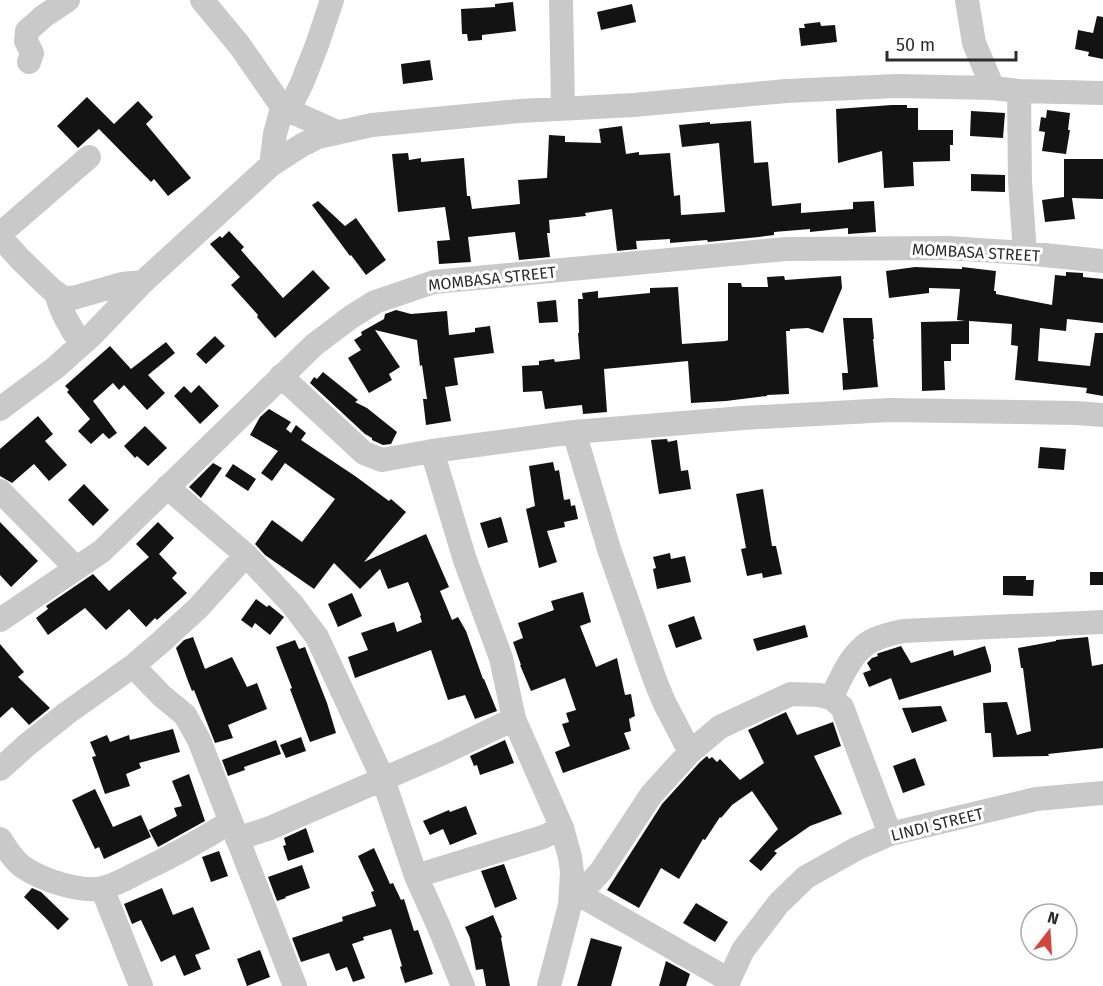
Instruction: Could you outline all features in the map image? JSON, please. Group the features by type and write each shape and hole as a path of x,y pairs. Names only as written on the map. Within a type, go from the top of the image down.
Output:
{"street":[{"path":"28,62 32,53 26,41 27,31 68,0"},
{"path":"202,0 240,46 283,108 337,132"},
{"path":"271,165 275,134 283,108 294,99 302,83 332,0"},
{"path":"561,0 563,107"},
{"path":"967,0 974,43 993,88"},
{"path":"0,409 55,368 82,344 143,282 271,165 318,137 372,125 563,107 634,105 786,91 896,86 1103,93"},
{"path":"1019,91 1020,182 1025,253"},
{"path":"89,157 0,235 21,260 62,297 73,298 110,286 143,282"},
{"name":"MOMBASA STREET","path":"0,620 102,551 314,345 375,302 434,282 786,249 949,248 1103,261"},
{"path":"56,293 66,321 82,344"},
{"path":"281,376 364,453 382,460 574,432 743,418 889,410 1103,415"},
{"path":"574,432 609,549 655,680 690,752"},
{"path":"432,451 465,560 501,658 514,719 562,828 570,857 575,900 549,986"},
{"path":"167,487 246,555 292,604 317,637 383,779 416,876 440,927 463,986"},
{"path":"0,491 76,568"},
{"path":"0,769 67,713 133,666 198,608 246,555"},
{"path":"831,698 852,659 864,645 885,635 903,631 1103,622"},
{"path":"133,666 162,696 185,715 199,740 295,986"},
{"path":"575,900 601,871 651,795 690,752 720,727 791,694 831,698 842,707 890,834"},
{"path":"0,838 10,855 23,867 36,874 56,883 88,889 102,888 234,830 270,828 514,719"},
{"name":"LINDI STREET","path":"728,983 743,950 779,903 806,877 856,849 890,834 1036,799 1103,793"},
{"path":"416,876 543,837 562,828"},
{"path":"102,888 141,986"},
{"path":"575,900 728,983"}],"building":[{"path":"513,2 516,31 482,35 482,40 468,41 467,34 462,34 461,9 495,7 495,4"},
{"path":"632,4 636,22 601,30 597,12"},
{"path":"1097,16 1103,17 1103,59 1088,56 1089,52 1075,49 1078,30 1093,33"},
{"path":"820,22 821,26 835,25 837,42 801,46 799,28 805,28 804,24"},
{"path":"430,60 433,80 403,84 401,64"},
{"path":"87,97 114,124 138,101 153,117 146,124 191,178 168,196 154,179 151,182 99,129 78,148 57,126"},
{"path":"892,105 918,108 918,130 953,130 950,161 913,162 914,186 884,188 882,151 838,163 836,109"},
{"path":"1047,110 1070,113 1066,154 1042,151 1045,132 1039,131 1041,117 1046,118"},
{"path":"971,111 1005,113 1003,138 970,136"},
{"path":"751,121 754,163 768,162 772,206 801,203 801,213 853,209 853,202 874,201 876,232 848,234 848,228 810,232 810,229 708,242 707,240 670,243 670,239 636,241 637,249 617,251 612,209 585,213 586,216 549,220 550,233 547,233 550,257 519,260 515,232 468,237 471,262 439,264 437,241 450,240 445,207 398,212 392,154 408,153 409,160 421,158 421,162 464,158 467,196 470,196 472,209 520,204 518,180 547,178 549,135 565,136 565,142 601,143 599,129 622,126 626,154 670,153 674,196 680,195 681,215 725,212 719,143 682,147 679,125"},
{"path":"1064,159 1103,159 1103,199 1072,198 1075,219 1045,222 1042,200 1064,197"},
{"path":"971,174 1005,175 1005,192 971,191"},
{"path":"318,201 345,226 356,218 386,260 366,275 312,205"},
{"path":"229,231 244,247 241,250 283,298 313,270 330,288 275,338 231,285 240,277 210,244 220,236 222,238"},
{"path":"915,267 962,269 962,267 996,271 994,291 996,294 1052,305 1055,275 1066,276 1066,272 1083,273 1083,277 1103,279 1103,323 1067,319 1066,331 1040,328 1038,361 1090,366 1095,333 1103,333 1103,396 1086,393 1087,388 1015,380 1018,346 1011,345 1012,324 969,321 969,344 951,344 951,361 944,361 945,390 922,391 921,322 965,321 957,320 960,289 929,288 929,293 889,298 886,271"},
{"path":"784,276 785,280 841,276 842,288 823,333 808,328 786,331 789,394 691,403 688,361 604,369 607,412 583,414 582,405 545,409 542,391 523,392 522,366 539,365 539,361 554,359 555,362 580,359 578,299 583,299 582,293 598,291 598,298 650,293 650,288 678,287 682,344 726,341 728,340 728,283 741,283 742,287 768,287 767,277"},
{"path":"556,300 558,322 539,323 537,302"},
{"path":"396,310 411,314 447,311 449,335 475,332 475,328 490,326 494,353 454,358 458,385 445,387 451,421 426,425 423,399 427,399 417,340 375,330 400,367 389,374 392,380 369,393 348,358 361,350 354,340 362,335 361,332 384,319 385,314"},
{"path":"843,318 872,318 878,387 843,390 842,373 848,373"},
{"path":"215,336 225,346 206,364 196,354"},
{"path":"166,342 175,353 148,375 165,393 147,410 124,385 119,390 113,383 93,401 117,433 109,439 103,433 91,444 78,431 90,419 67,392 69,390 65,386 110,346 131,369"},
{"path":"323,372 358,400 355,402 367,408 397,432 391,444 383,445 372,440 310,383 314,377 317,379"},
{"path":"199,385 219,406 200,424 174,396 184,386 191,393"},
{"path":"269,409 291,422 286,429 291,433 296,425 306,433 301,440 389,501 391,499 406,512 364,562 426,534 449,587 440,591 452,620 458,617 466,631 497,711 475,719 465,695 448,700 431,650 355,678 348,657 368,650 361,633 394,622 397,632 422,622 421,615 408,582 388,589 380,569 360,589 334,563 314,589 265,555 255,544 272,520 302,542 335,499 285,463 272,481 261,473 278,451 250,435 260,417"},
{"path":"38,416 53,434 45,441 67,465 49,481 34,464 12,483 0,476 0,449"},
{"path":"145,426 167,448 148,466 137,456 135,458 124,446"},
{"path":"667,439 668,442 677,440 681,471 688,470 691,489 659,494 651,440"},
{"path":"1040,447 1066,449 1064,470 1038,468"},
{"path":"553,462 555,471 559,470 564,500 570,499 571,506 575,505 578,519 564,522 565,527 547,531 557,562 539,568 526,509 535,506 529,466"},
{"path":"213,463 222,468 201,498 189,487"},
{"path":"233,464 256,479 248,491 225,476"},
{"path":"84,484 109,510 93,526 68,500"},
{"path":"763,489 772,546 776,546 782,574 763,578 762,573 747,576 741,549 746,548 736,494"},
{"path":"501,517 508,542 488,548 480,523"},
{"path":"0,522 38,561 11,587 0,575"},
{"path":"158,522 174,538 159,554 177,573 172,578 187,593 146,627 129,609 106,630 85,608 48,635 36,618 48,609 46,606 93,574 109,591 149,557 136,544"},
{"path":"670,553 671,559 685,556 691,582 657,589 653,557"},
{"path":"1090,572 1103,572 1103,585 1090,585"},
{"path":"1003,576 1026,576 1026,580 1034,580 1033,596 1003,595"},
{"path":"583,592 591,622 580,626 596,667 617,658 625,695 631,694 635,716 629,719 631,731 624,733 630,749 563,773 555,752 570,746 562,724 569,722 566,713 576,710 565,678 531,691 513,642 523,638 518,623 554,610 551,601"},
{"path":"352,593 362,616 338,627 328,604"},
{"path":"256,599 267,607 269,605 284,617 270,635 255,623 252,628 241,620"},
{"path":"694,616 702,639 676,648 668,625"},
{"path":"805,625 808,637 757,651 753,639"},
{"path":"193,637 205,669 232,657 247,687 257,683 267,709 228,725 233,738 215,743 194,690 192,691 188,681 176,648 184,640"},
{"path":"1088,637 1092,666 1103,664 1103,748 1048,754 1049,756 993,757 991,733 985,733 983,703 1007,702 1017,735 1031,731 1023,668 1021,668 1018,648 1056,640"},
{"path":"295,640 299,649 305,647 336,733 310,742 276,647"},
{"path":"0,644 24,672 18,677 50,708 29,725 12,707 0,718"},
{"path":"901,646 911,663 953,650 954,656 985,646 991,672 899,700 891,678 869,687 863,673 871,670 867,663 878,656 877,654"},
{"path":"941,706 947,721 912,733 902,708"},
{"path":"786,712 797,735 833,722 841,746 814,756 842,814 810,826 774,851 777,853 761,871 749,861 778,829 752,791 720,817 705,840 703,839 679,879 661,868 639,908 607,890 662,804 700,762 707,756 717,762 720,759 740,780 764,763 748,730"},
{"path":"173,729 180,752 139,763 141,768 126,774 130,786 105,794 92,757 96,756 90,742 107,735 110,742 129,735 130,740"},
{"path":"301,737 306,751 286,758 280,745"},
{"path":"276,740 281,754 244,767 245,770 228,776 222,760"},
{"path":"505,740 514,763 480,775 477,765 474,766 470,756"},
{"path":"915,758 925,785 903,793 893,766"},
{"path":"189,774 205,821 158,847 149,830 177,816 174,808 182,806 172,781"},
{"path":"95,789 113,827 141,815 151,837 104,859 99,847 95,849 72,800"},
{"path":"466,806 477,834 450,845 443,829 430,835 423,821 449,810 450,812"},
{"path":"306,828 314,852 288,861 283,846 286,845 284,838"},
{"path":"374,848 390,884 393,883 401,900 404,899 414,931 418,930 433,974 405,983 391,929 363,937 364,940 352,944 365,978 353,982 347,967 336,971 329,953 301,962 292,938 343,921 342,917 376,906 371,892 374,891 358,856"},
{"path":"219,851 228,876 211,882 202,857"},
{"path":"504,864 517,899 495,908 481,871"},
{"path":"302,865 310,888 277,901 268,877"},
{"path":"32,888 41,892 69,919 58,930 24,897"},
{"path":"162,888 173,915 193,907 210,949 195,955 201,969 184,976 175,955 161,962 141,920 132,924 124,904"},
{"path":"696,903 728,922 715,942 683,923"},
{"path":"493,915 502,937 510,986 486,986 483,969 476,970 470,938 465,927"},
{"path":"591,938 622,947 611,986 577,986"},
{"path":"260,950 270,977 247,986 237,959"},
{"path":"666,961 690,974 686,986 659,986"}]}
